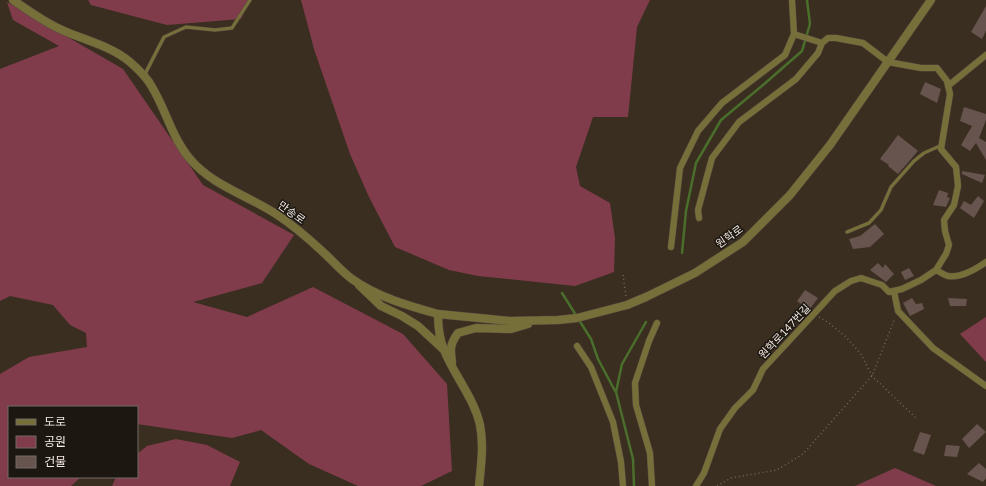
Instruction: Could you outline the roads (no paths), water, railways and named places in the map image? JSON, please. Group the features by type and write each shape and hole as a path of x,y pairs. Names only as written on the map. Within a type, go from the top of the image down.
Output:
{"street":[{"name":"만송로","path":"13,0 44,21 63,31 111,50 129,61 144,75 152,86 179,144 188,158 200,171 228,188 265,207 288,222 305,235 353,279 379,294 404,304 438,314"},
{"path":"671,247 680,168 698,131 722,103 785,55 797,35 792,0"},
{"name":"원학로","path":"438,314 510,321 541,321 577,318 627,305 695,273 743,242 790,196 830,145 931,0"},
{"path":"797,35 822,42"},
{"path":"699,218 698,210 712,158 739,122 796,79 818,53 822,42 828,38 864,42 888,62 921,68 937,68 947,81 950,94 941,149 956,167 958,186 954,205 944,220 949,245 946,254 936,270 921,280 894,291 898,311 933,348 986,386"},
{"path":"948,86 986,55"},
{"path":"936,270 948,276 960,275 978,268 986,262"},
{"name":"원학로147번길","path":"696,486 704,473 720,429 734,408 753,390 763,369 835,291 861,278 882,285 889,292 894,291"},
{"path":"353,279 372,299 381,306 418,326 434,339 444,350"},
{"path":"438,314 438,331 444,350 466,392 480,424 482,459 479,486"},
{"path":"453,367 450,349 452,341 458,333 476,328 511,329 541,321"},
{"path":"652,486 650,453 636,405 635,383 657,323"},
{"path":"576,346 591,367 612,422 622,462 623,486"}],"lane":[{"path":"144,75 164,37 186,28 215,30 232,28 250,0"},
{"path":"847,232 869,223 881,210 891,187 914,161 924,153 942,145"}],"waterway":[{"path":"682,253 686,211 696,163 721,120 802,51 810,24 807,0"},
{"path":"562,293 591,339 598,359 615,391"},
{"path":"634,486 633,459 616,392 622,364 646,322"}]}
